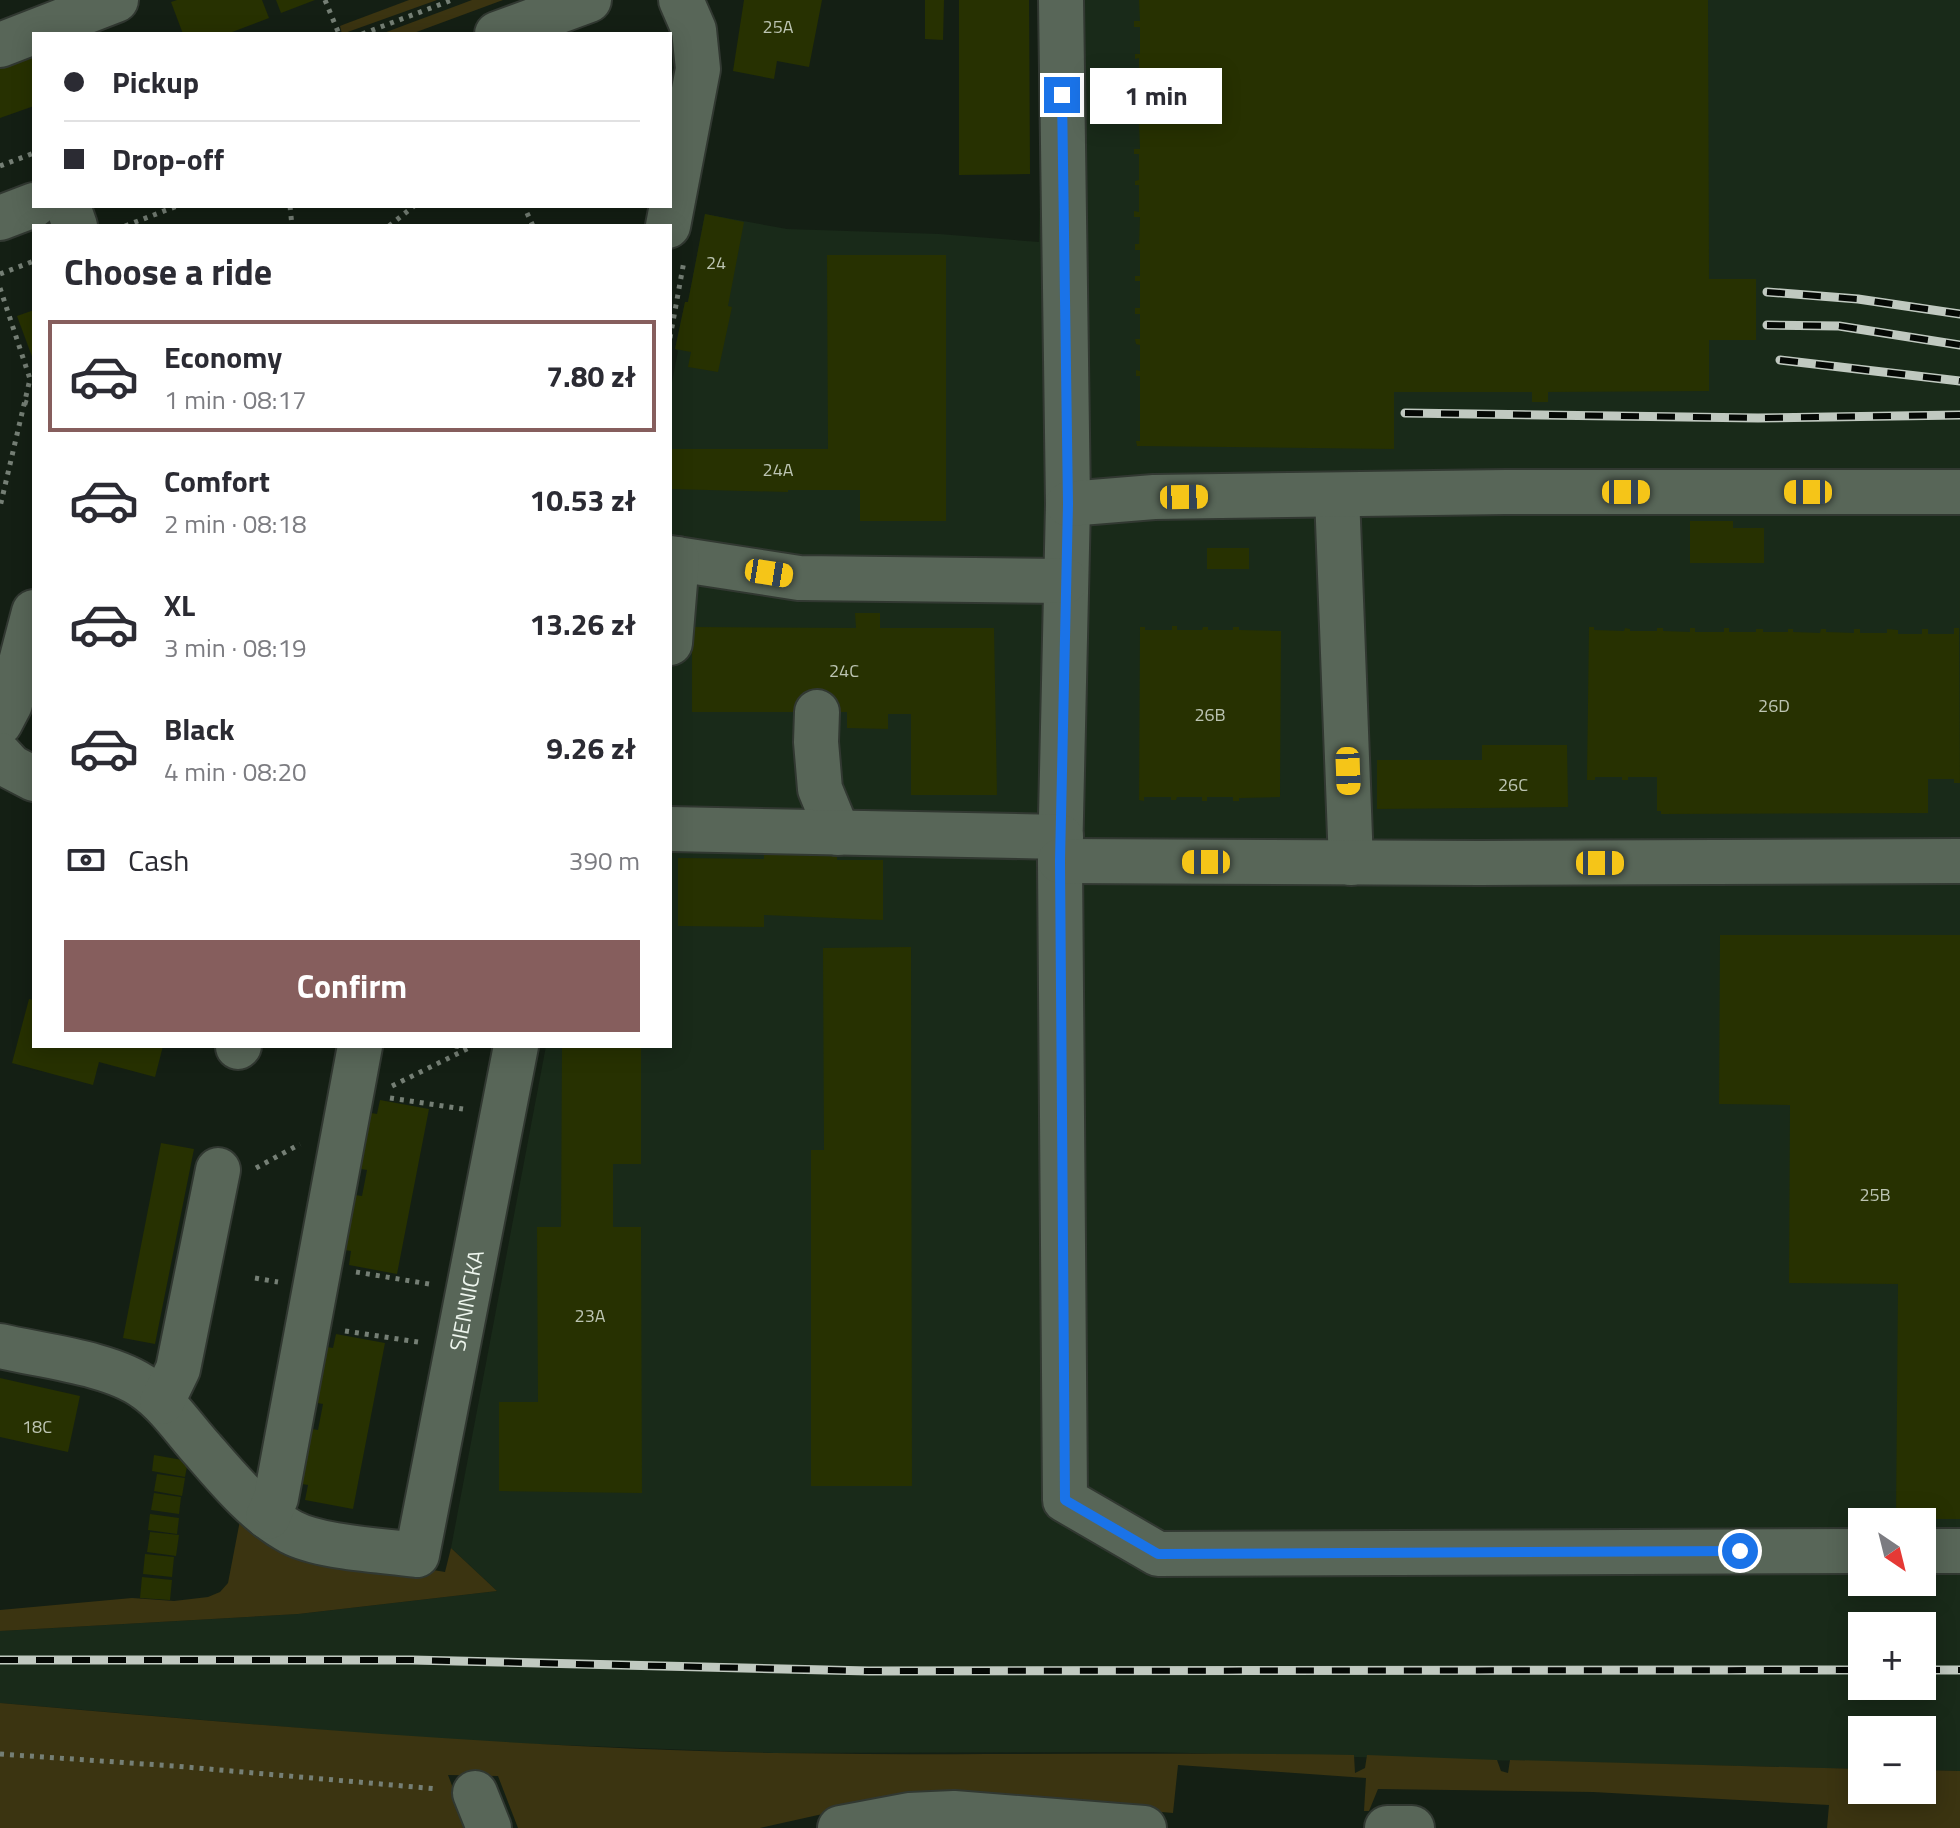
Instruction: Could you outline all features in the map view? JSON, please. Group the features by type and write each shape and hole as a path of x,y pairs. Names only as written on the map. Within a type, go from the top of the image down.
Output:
{"street":[{"path":"500,32 538,9 589,0"},
{"path":"672,205 698,69 694,30 681,0"},
{"path":"1061,0 1068,504 1060,849 1065,1500 1158,1554 1848,1551"},
{"path":"0,45 107,1"},
{"path":"0,218 32,206"},
{"path":"1068,504 1154,497 1505,492 1960,492"},
{"path":"1337,495 1351,863"},
{"path":"672,586 673,558 799,578 1066,581"},
{"path":"0,723 10,704 32,620"},
{"path":"817,712 820,789 838,833"},
{"path":"0,755 11,767 32,778"},
{"path":"672,829 838,833 1060,849 1351,863 1960,861"},
{"path":"0,1346 115,1372 145,1388 162,1402 204,1452 268,1517 276,1498 320,1266 357,1102 360,1048"},
{"name":"SIENNICKA","path":"268,1517 293,1533 313,1540 417,1555 498,1048"},
{"path":"162,1402 178,1369 218,1170"},
{"path":"1936,1551 1960,1551"},
{"path":"840,1828 909,1815 954,1813 1144,1828"},
{"path":"1387,1828 1412,1828"}],"path":[{"path":"325,0 338,32"},
{"path":"367,32 452,0"},
{"path":"0,166 32,154"},
{"path":"130,224 172,208"},
{"path":"392,224 412,208"},
{"path":"527,213 532,224"},
{"path":"0,274 32,262"},
{"path":"0,288 30,379 0,507"},
{"path":"24,402 32,404"},
{"path":"218,1170 243,1175 357,1102 469,1048 498,1048"},
{"path":"357,1102 468,1110"},
{"path":"320,1266 434,1284"},
{"path":"309,1325 423,1343"},
{"path":"0,1754 174,1766 482,1810"}],"shaded area":[{"path":"409,0 437,0 348,32 342,32 340,26"},
{"path":"472,0 503,0 416,32 386,32"},
{"path":"1044,0 1960,0 1960,1771 1936,1770 1936,1716 1848,1716 1848,1769 1149,1752 774,1753 453,1741 0,1703 0,1631 298,1614 497,1591 451,1548 546,1048 672,1048 672,382 685,302 688,302 705,214 787,229 939,234 1039,242"},
{"path":"242,1510 276,1546 291,1556 359,1572 363,1558 445,1572 451,1548 497,1591 298,1614 0,1631 0,1610 132,1598 174,1601 208,1597 220,1592 228,1583"},
{"path":"0,1703 387,1734 678,1750 847,1754 1354,1755 1355,1773 1365,1768 1367,1755 1497,1760 1501,1771 1508,1773 1510,1760 1848,1769 1848,1804 1936,1804 1936,1770 1960,1771 1960,1828 1827,1828 1829,1805 1593,1792 1378,1789 1369,1811 1364,1811 1366,1778 1178,1765 1173,1813 1024,1800 854,1807 760,1828 518,1828 498,1776 448,1775 468,1828 0,1828"}],"building":[{"path":"262,0 269,18 232,32 182,32 171,2"},
{"path":"276,0 315,0 281,13"},
{"path":"744,0 822,0 809,67 777,61 774,79 733,71"},
{"path":"925,0 944,0 943,40 925,39"},
{"path":"959,0 1029,0 1030,174 959,175"},
{"path":"1139,0 1708,0 1709,279 1756,279 1756,340 1709,340 1709,391 1548,392 1548,402 1532,402 1532,392 1394,392 1394,449 1137,446 1136,441 1140,441 1140,376 1136,376 1136,370 1140,371 1140,345 1136,344 1135,339 1140,339 1140,314 1135,314 1135,308 1140,308 1140,281 1135,281 1135,276 1140,276 1140,250 1135,250 1135,244 1139,244 1140,217 1134,217 1134,211 1139,212 1139,185 1135,185 1135,181 1139,180 1139,154 1134,154 1134,149 1140,149 1139,122 1134,122 1134,117 1139,117 1139,90 1134,90 1134,85 1139,85 1139,58 1135,59 1135,54 1140,54 1140,27 1134,27 1134,21 1140,21"},
{"path":"32,53 32,107 0,118 0,58"},
{"path":"705,214 744,222 728,306 732,307 718,372 688,367 691,352 675,349 685,302 688,302"},
{"path":"827,255 946,255 946,521 860,521 860,490 672,489 672,449 828,449"},
{"path":"32,311 32,357 17,316"},
{"path":"1690,521 1733,521 1733,528 1764,528 1764,563 1690,563"},
{"path":"1207,548 1249,548 1249,569 1207,569"},
{"path":"855,613 880,613 880,628 994,628 997,795 911,795 911,714 888,714 888,729 847,728 847,712 692,712 692,627 856,628"},
{"path":"1172,626 1177,626 1177,630 1202,630 1208,627 1208,630 1233,630 1233,627 1239,627 1239,630 1281,631 1280,797 1239,798 1239,801 1233,801 1233,797 1207,797 1207,801 1202,801 1202,797 1177,797 1171,800 1171,797 1144,797 1144,801 1139,800 1140,627 1145,627 1145,630 1172,630"},
{"path":"1589,627 1594,627 1594,630 1624,631 1625,628 1630,631 1657,631 1657,628 1663,628 1663,631 1690,632 1690,628 1695,628 1695,632 1724,632 1724,628 1729,628 1729,632 1763,629 1763,632 1788,632 1788,629 1793,629 1793,632 1820,633 1821,629 1854,633 1854,629 1860,629 1860,633 1887,633 1887,629 1898,630 1898,634 1922,634 1922,629 1928,629 1928,634 1954,634 1954,628 1959,628 1960,783 1954,783 1954,779 1928,779 1928,813 1661,814 1657,811 1657,777 1628,777 1628,780 1622,780 1622,777 1595,777 1595,780 1587,780"},
{"path":"1482,745 1567,745 1568,807 1377,809 1377,760 1482,760"},
{"path":"764,842 837,843 837,860 883,860 883,920 764,915 764,927 678,926 678,858 764,859"},
{"path":"1720,935 1960,935 1960,1519 1936,1519 1936,1508 1896,1508 1898,1284 1789,1283 1790,1105 1719,1104"},
{"path":"911,947 912,1486 811,1486 811,1150 824,1150 823,948"},
{"path":"29,999 32,1000 32,1048 162,1048 155,1077 99,1062 93,1085 12,1063"},
{"path":"562,1048 641,1048 641,1164 613,1164 613,1227 641,1227 642,1493 499,1491 499,1402 538,1402 537,1227 561,1227"},
{"path":"380,1100 429,1109 397,1274 349,1265 351,1251 345,1250 355,1195 362,1196 367,1170 361,1169 371,1113 377,1114"},
{"path":"161,1143 194,1149 155,1344 123,1338"},
{"path":"336,1334 385,1343 353,1509 305,1500 308,1485 302,1484 312,1429 318,1430 323,1404 317,1403 327,1347 333,1348"},
{"path":"0,1378 80,1396 68,1452 0,1437"},
{"path":"154,1455 188,1461 185,1477 152,1471"},
{"path":"157,1474 185,1478 182,1496 154,1491"},
{"path":"154,1493 181,1497 179,1514 151,1510"},
{"path":"150,1514 179,1518 177,1534 148,1530"},
{"path":"150,1532 179,1535 176,1556 147,1552"},
{"path":"145,1554 174,1557 172,1577 143,1574"},
{"path":"142,1577 172,1580 170,1600 140,1598"}],"railway":[{"path":"1767,292 1858,299 1960,314"},
{"path":"1767,325 1839,326 1960,345"},
{"path":"1780,360 1960,381"},
{"path":"1405,413 1758,418 1960,415"},
{"path":"0,1660 412,1660 869,1671 1848,1670"},
{"path":"1936,1670 1960,1670"}],"route":[{"path":"1062,95 1068,504 1060,861 1065,1500 1158,1554 1740,1551"}]}
